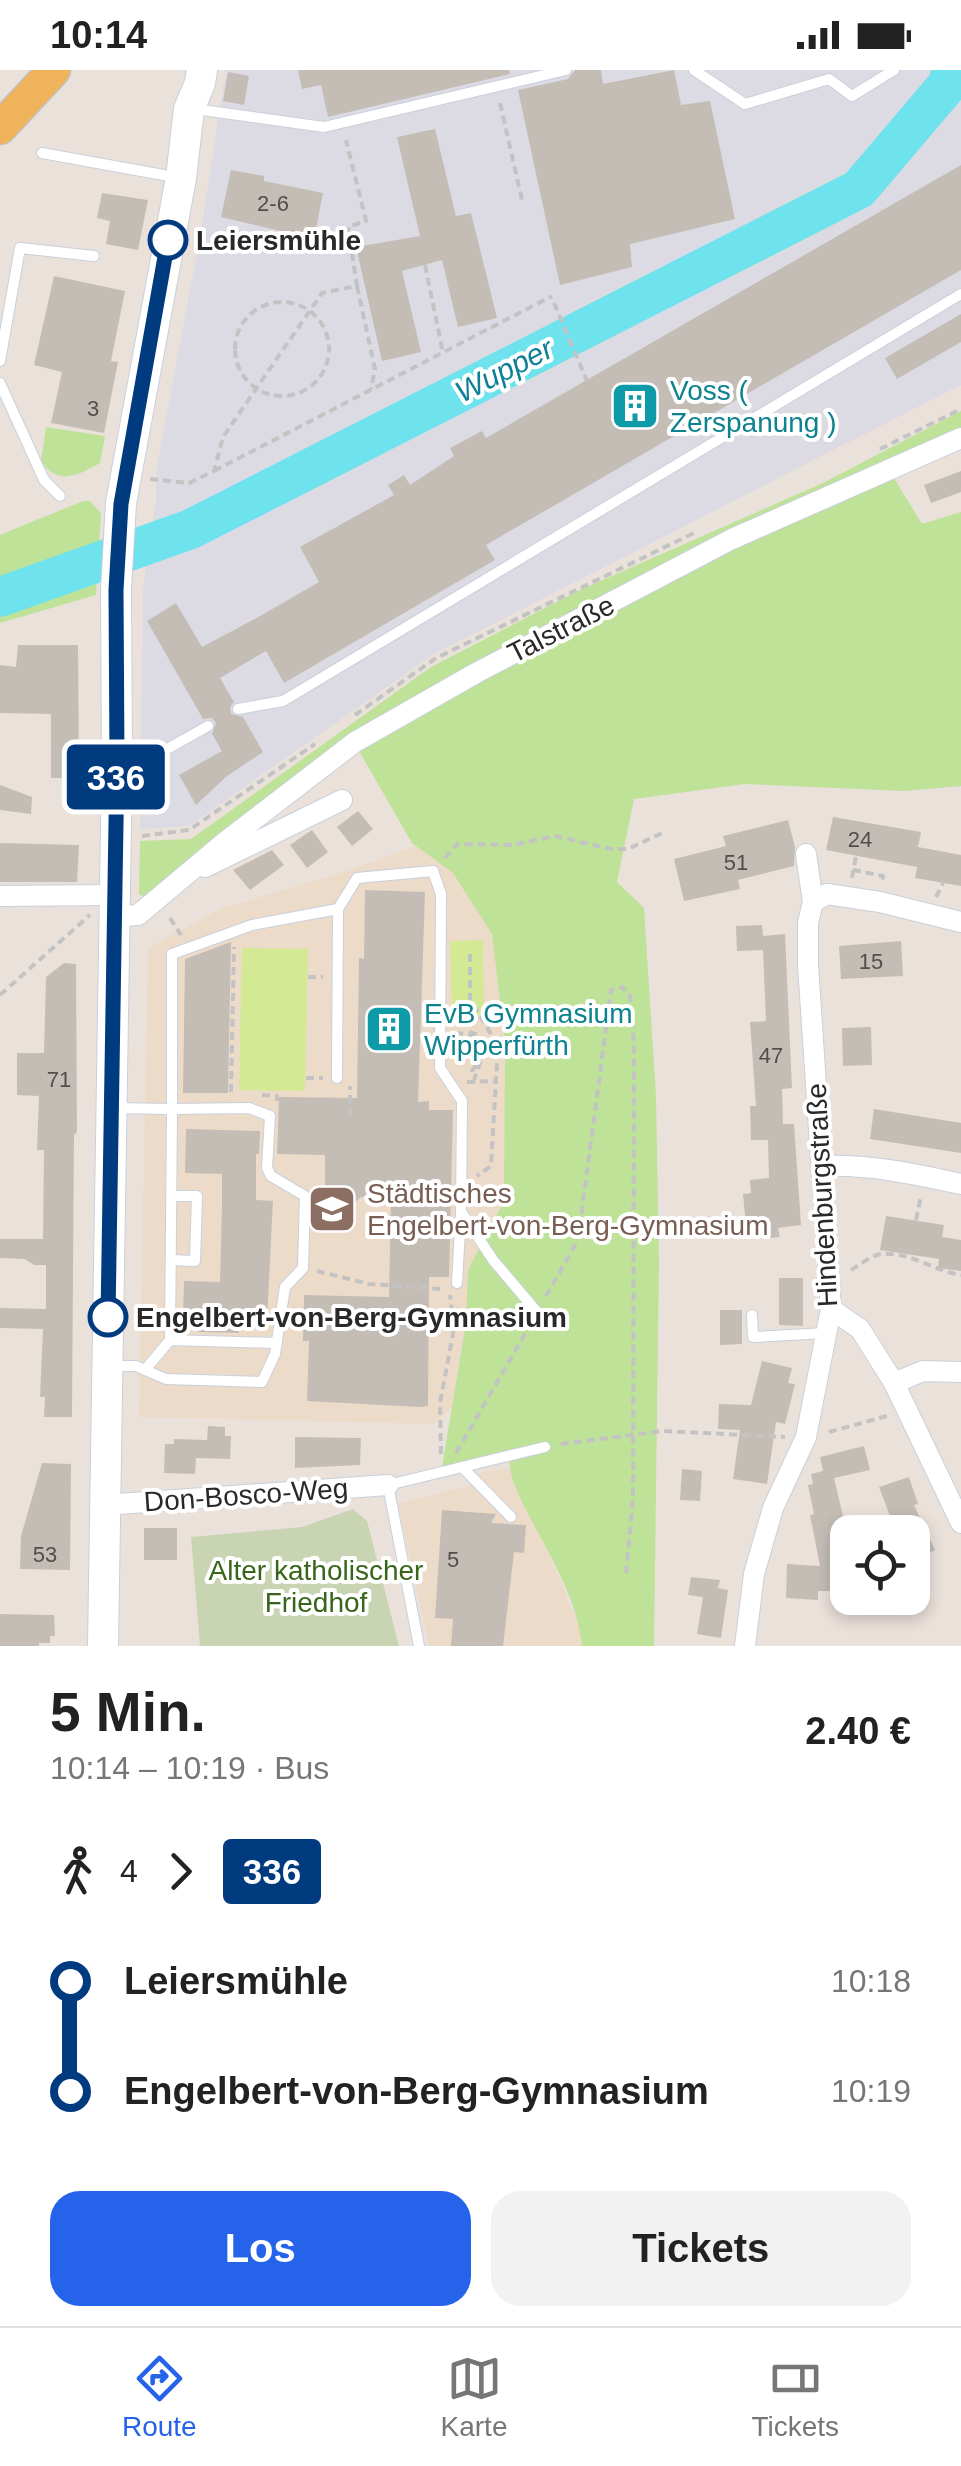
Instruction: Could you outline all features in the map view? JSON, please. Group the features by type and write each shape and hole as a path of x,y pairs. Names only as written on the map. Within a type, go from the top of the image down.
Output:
{"main road":[{"path":"0,128 54,70"},
{"path":"182,70 189,109"},
{"path":"103,1646 117,762 116,590 123,491 181,178 189,109 202,70"}],"street":[{"name":"Talstraße","path":"113,906 138,915 355,742 476,673 732,539 961,438"},
{"name":"Talstraße","path":"192,871 227,858 342,800"},
{"name":"Hindenburgstraße","path":"745,1646 754,1574 773,1508 806,1437 831,1309 808,966 808,923 813,902 806,854"},
{"path":"813,902 827,894 880,902 961,922"},
{"path":"0,896 113,906"},
{"path":"822,1166 890,1170 961,1184"},
{"path":"831,1309 860,1329 894,1383 961,1522"},
{"path":"894,1383 923,1371 961,1372"},
{"name":"Don-Bosco-Weg","path":"104,1505 388,1485"}],"lane":[{"path":"189,109 324,127 566,70"},
{"path":"694,70 744,104 829,79 852,96 894,70"},
{"path":"42,153 181,178"},
{"path":"0,360 20,248 94,256"},
{"path":"238,709 283,701 961,294"},
{"path":"0,382 44,480 60,496"},
{"path":"117,762 144,762 208,726"},
{"path":"337,1078 338,909 357,878 433,871 440,894 440,1068 462,1101 457,1286"},
{"path":"146,1370 170,1340 172,954 252,925 338,909"},
{"path":"107,1366 136,1366 166,1379 262,1382 276,1343 285,1287 303,1268 304,1196 271,1176 270,1116 249,1108 112,1108"},
{"path":"171,1260 195,1261 197,1196 172,1196"},
{"path":"461,1212 493,1260 537,1312"},
{"path":"752,1316 753,1337 826,1333"},
{"path":"170,1340 276,1343"},
{"name":"Don-Bosco-Weg","path":"419,1646 388,1485 544,1447"},
{"path":"458,1470 511,1517"}],"path":[{"path":"496,86 522,200"},
{"path":"341,122 366,221 348,227 374,368 371,390"},
{"path":"425,265 443,352"},
{"path":"214,471 223,437 322,293 358,286"},
{"path":"123,491 189,483 552,296"},
{"path":"281,301 298,303 310,310 326,331 330,347 321,377 295,395 278,396 255,389 240,372 235,357 236,336 242,323 254,310 281,301"},
{"path":"554,303 587,381"},
{"path":"115,836 162,836 189,830"},
{"path":"433,871 458,844 513,846 555,836 610,849 628,849 662,833"},
{"path":"853,870 856,856"},
{"path":"936,898 942,883"},
{"path":"0,995 113,906"},
{"path":"231,1096 234,942"},
{"path":"461,1188 491,1166 498,1046 470,999 470,954"},
{"path":"308,977 324,977"},
{"path":"458,1470 453,1458 578,1240 611,990 622,987 630,996 634,1045 634,1500 626,1574"},
{"path":"458,1020 475,1021 481,1017"},
{"path":"448,1032 478,1051 496,1080"},
{"path":"306,1078 322,1078"},
{"path":"350,1098 350,1116"},
{"path":"830,1282 879,1254 919,1260 940,1272 961,1275"},
{"path":"303,1268 369,1284 434,1289"},
{"path":"440,1474 440,1403 454,1328 450,1290 457,1286"},
{"path":"544,1447 663,1431 806,1437 881,1418"}],"shaded area":[{"path":"226,70 961,70 961,385 434,654 189,826 140,829 143,589 156,500 156,471"},
{"name":"Städtisches Engelbert-von-Berg-Gymnasium","path":"455,831 499,860 519,1113 476,1385 434,1424 139,1417 148,948 222,908 347,871"},
{"path":"511,1468 515,1488 539,1530 580,1628 582,1646 429,1646 398,1504 471,1485 481,1472"}],"green space":[{"path":"961,411 961,438 889,470 922,524 961,512 961,786 903,791 745,784 634,799 617,882 644,908 656,1096 659,1260 654,1646 582,1646 573,1605 515,1486 507,1452 442,1467 466,1323 468,1270 504,1201 505,1042 492,934 453,873 412,843 351,737 146,897 139,894 140,841 191,839 431,667 580,590 823,483"},
{"path":"46,427 105,436 100,463 76,475 54,474 41,461"},
{"path":"90,501 101,513 96,595 0,623 0,535"},
{"path":"483,940 484,1015 452,1016 450,941"},
{"path":"242,948 308,949 305,1091 239,1090"},
{"name":"Alter katholischer Friedhof","path":"353,1509 367,1521 399,1646 200,1646 191,1537 302,1527"}],"building":[{"path":"298,70 509,70 510,74 328,117 321,85 302,89"},
{"path":"575,70 601,70 603,84 674,70 681,105 710,101 735,219 630,244 632,267 560,285 518,90 568,79"},
{"path":"228,72 249,76 244,105 223,101"},
{"path":"435,129 456,216 471,213 497,318 458,327 442,260 402,271 421,352 382,361 356,247 420,236 397,137"},
{"name":"Voss ( Zerspanung )","path":"961,165 961,270 486,545 495,560 284,683 266,651 220,678 234,702 231,714 243,717 263,752 227,776 196,805 179,775 222,751 212,734 216,723 212,718 203,719 147,621 176,603 202,647 262,615 319,582 300,547 394,495 388,485 404,475 410,485 454,456 450,448 482,431 486,438"},
{"path":"231,170 323,193 314,239 221,217"},
{"path":"102,193 148,200 138,250 106,244 110,221 97,218"},
{"path":"54,276 125,291 111,361 118,362 104,433 51,423 62,372 34,365"},
{"path":"961,314 961,342 897,379 885,358"},
{"path":"961,471 961,492 931,503 924,485"},
{"path":"18,645 78,645 79,778 51,778 51,714 0,713 0,665 16,667"},
{"path":"0,785 32,797 31,814 0,810"},
{"path":"358,811 373,829 352,846 337,827"},
{"path":"833,817 921,832 918,847 961,855 961,886 915,878 917,867 826,850"},
{"path":"788,820 795,847 794,866 738,880 740,889 684,901 674,859 726,846 723,836"},
{"path":"312,830 328,852 307,868 290,845"},
{"path":"0,843 79,845 77,882 0,882"},
{"path":"272,850 284,865 250,890 233,870"},
{"name":"EvB Gymnasium Wipperfürth","path":"365,890 425,892 418,1102 429,1101 429,1110 453,1110 449,1277 429,1277 428,1406 307,1401 309,1341 303,1341 304,1295 389,1297 391,1197 361,1197 353,1204 336,1204 325,1192 325,1155 277,1154 279,1097 357,1098 359,958 364,959"},
{"path":"762,925 763,936 785,934 792,1088 782,1089 783,1124 794,1124 801,1225 778,1228 780,1237 760,1239 758,1223 746,1225 743,1194 751,1193 750,1180 769,1178 768,1140 751,1140 750,1106 756,1106 750,1022 766,1021 763,950 737,951 736,926"},
{"path":"901,941 903,976 841,979 839,946"},
{"path":"231,942 228,1093 183,1093 185,959"},
{"path":"64,963 76,964 72,1417 44,1417 45,1397 40,1397 43,1329 0,1328 0,1308 46,1309 46,1265 0,1258 0,1239 43,1239 44,1150 37,1150 39,1096 17,1095 17,1053 44,1053 46,977"},
{"path":"871,1027 872,1065 843,1066 842,1028"},
{"path":"874,1109 961,1123 961,1153 870,1139"},
{"path":"186,1129 260,1131 256,1200 273,1201 267,1319 239,1320 239,1333 197,1332 197,1319 183,1318 184,1281 220,1282 222,1206 222,1174 185,1173"},
{"path":"886,1216 944,1225 942,1237 961,1240 961,1271 938,1268 939,1259 880,1250"},
{"path":"779,1278 803,1278 803,1326 779,1325"},
{"path":"720,1310 742,1310 742,1344 720,1345"},
{"path":"762,1361 792,1368 788,1383 795,1384 785,1424 776,1422 767,1484 733,1479 740,1430 718,1429 719,1404 751,1405"},
{"path":"208,1426 225,1427 225,1436 231,1436 230,1459 196,1458 195,1474 164,1473 165,1444 174,1444 174,1439 207,1440"},
{"path":"295,1437 361,1438 360,1465 295,1468"},
{"path":"864,1446 870,1470 834,1478 843,1515 830,1515 830,1591 818,1591 818,1600 786,1598 787,1564 820,1566 808,1485 813,1484 811,1474 823,1471 820,1457"},
{"path":"42,1463 71,1464 70,1570 20,1569 21,1536"},
{"path":"682,1469 702,1471 700,1501 680,1500"},
{"path":"909,1477 919,1515 890,1515 879,1487"},
{"path":"442,1510 496,1514 491,1523 526,1525 524,1553 514,1552 503,1646 451,1646 453,1619 435,1618"},
{"path":"144,1528 177,1528 177,1560 144,1560"},
{"path":"691,1577 720,1580 718,1588 728,1590 721,1638 697,1634 703,1597 688,1595"},
{"path":"0,1614 54,1615 55,1636 50,1636 50,1643 39,1646 0,1646"}],"waterway":[{"path":"927,109 934,70"},
{"name":"Wupper","path":"0,597 191,529 859,189 960,70"}],"bus line":[{"name":"336","path":"108,1317 116,590 121,504 168,240"}],"place":[{"name":"Leiersmühle","path":"168,240"},
{"name":"Voss ( Zerspanung )","path":"635,406"},
{"name":"EvB Gymnasium Wipperfürth","path":"389,1029"},
{"name":"Städtisches Engelbert-von-Berg-Gymnasium","path":"332,1209"},
{"name":"Engelbert-von-Berg-Gymnasium","path":"108,1317"}]}
